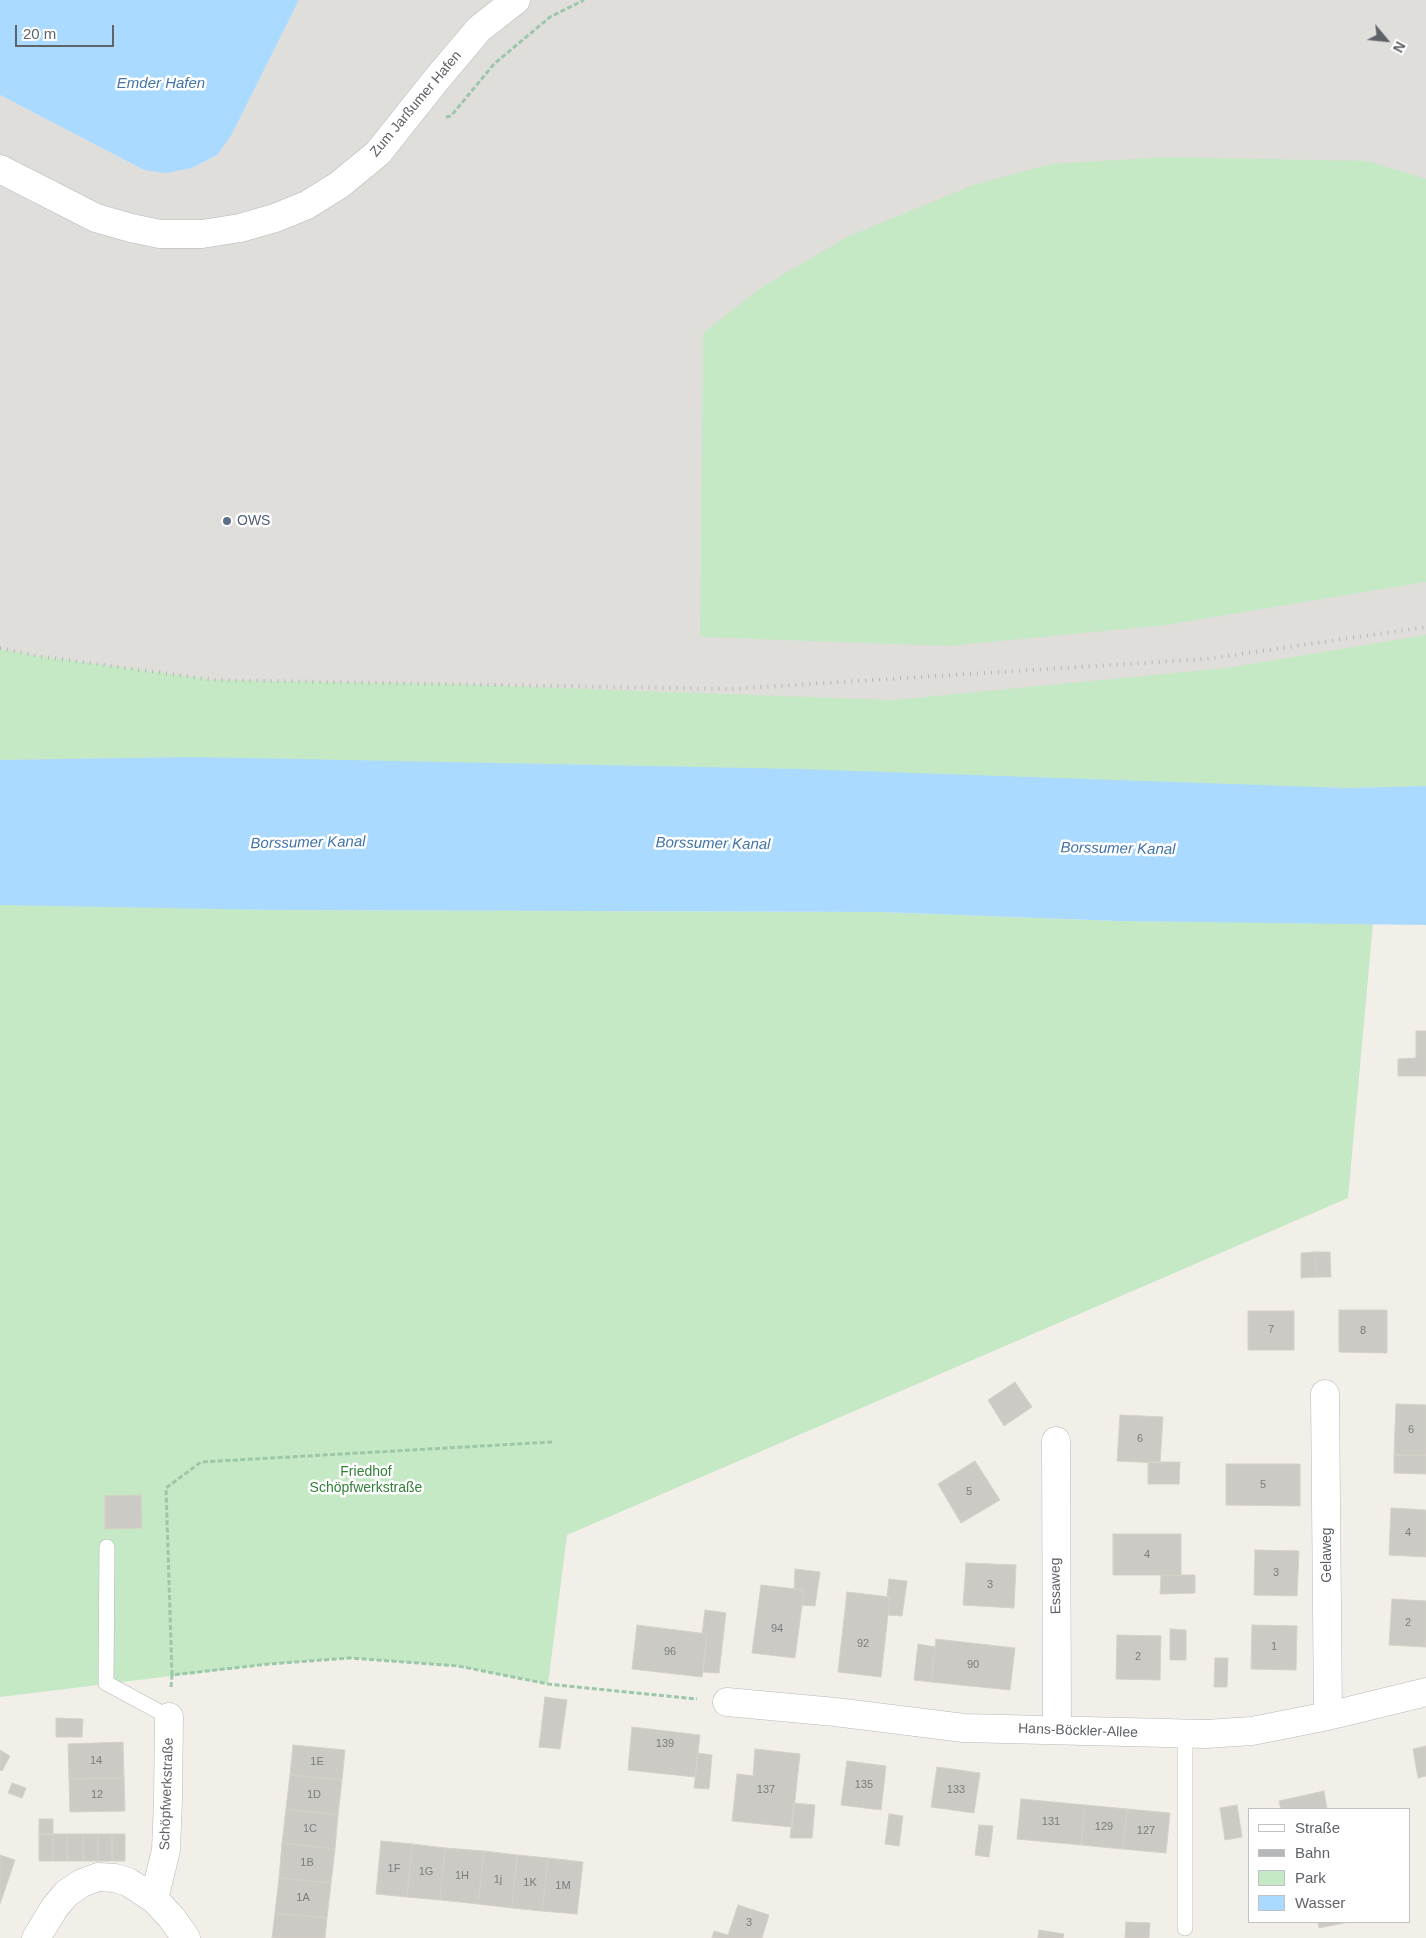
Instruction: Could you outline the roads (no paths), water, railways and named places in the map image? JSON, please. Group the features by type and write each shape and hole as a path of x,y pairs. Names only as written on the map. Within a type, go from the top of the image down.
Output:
{"street":[{"name":"Zum Jarßumer Hafen","path":"0,169 96,218 160,234 202,234 240,228 276,218 307,205 339,184 378,153 479,29 516,0"},
{"name":"Gelaweg","path":"1324,1394 1328,1716"},
{"name":"Essaweg","path":"1056,1441 1057,1730"},
{"name":"Hans-Böckler-Allee","path":"727,1702 835,1712 964,1728 1206,1734 1252,1731 1328,1716 1426,1692"},
{"name":"Schöpfwerkstraße","path":"154,1899 166,1850 169,1717"},
{"path":"36,1938 55,1907 67,1893 82,1883 98,1878 115,1878 128,1882 154,1899 172,1917 186,1938"}],"lane":[{"path":"107,1547 106,1683 169,1717"},
{"path":"1184,1928 1185,1734"}],"water":[{"name":"Emder Hafen","path":"0,0 299,0 231,136 217,155 192,168 166,173 144,170 0,95"},
{"name":"Borssumer Kanal","path":"193,757 800,769 1346,788 1426,786 1426,925 1117,921 879,912 270,910 0,905 0,760"}],"railway":[{"path":"0,648 38,656 214,680 731,689 1206,659 1426,627"}],"place":[{"name":"OWS","path":"227,521"}],"park label":[{"name":"Friedhof Schöpfwerkstraße","path":"366,1480"}]}
